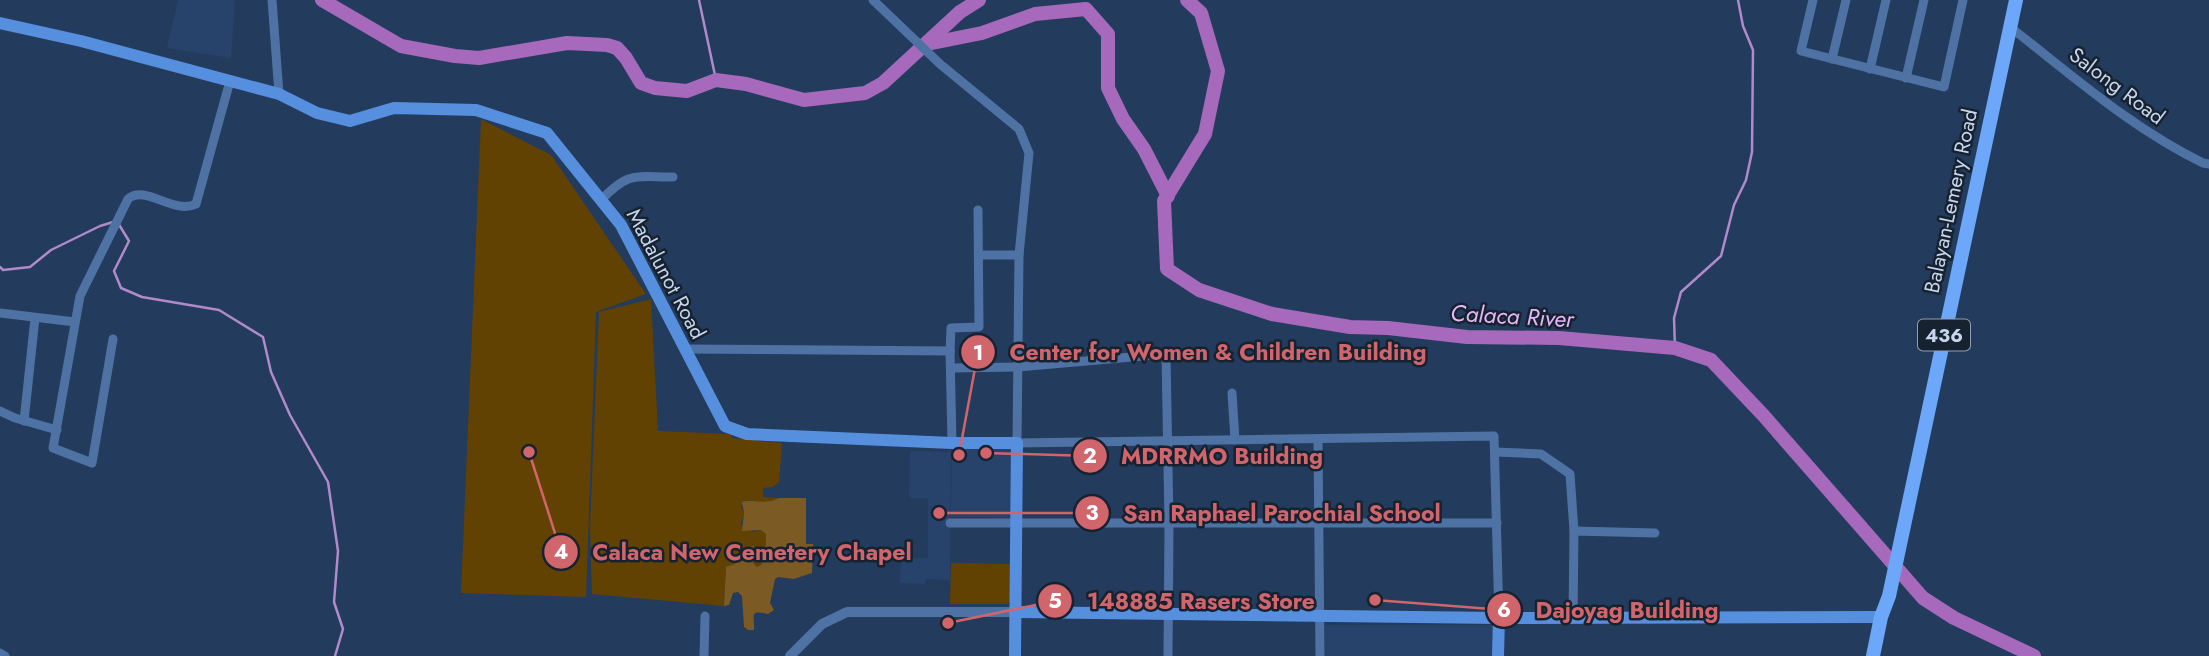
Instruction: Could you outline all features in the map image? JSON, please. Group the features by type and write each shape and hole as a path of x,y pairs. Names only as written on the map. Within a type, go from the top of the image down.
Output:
{"main road":[{"name":"Balayan-Lemery Road","path":"1872,656 1889,596 2016,0"},
{"name":"Madalunot Road","path":"0,23 81,41 279,94 317,113 350,121 394,108 476,110 547,133 621,225 725,426 747,434 952,443 1017,443"},
{"path":"1015,656 1017,443"},
{"path":"1015,612 1500,618 1881,617"},
{"path":"1498,656 1500,618"}],"street":[{"path":"272,0 279,94"},
{"path":"873,0 940,64 1019,129 1029,153 1019,255 1017,443 1494,436 1500,618"},
{"path":"1814,0 1801,51 1944,87 1964,0"},
{"path":"1832,59 1846,0"},
{"path":"1870,69 1886,0"},
{"path":"1906,78 1924,0"},
{"name":"Salong Road","path":"2010,27 2123,116 2169,146 2209,164"},
{"path":"113,339 92,463 53,448 80,296 128,199 133,195 141,194 172,205 190,207 195,204 230,81"},
{"path":"601,200 619,181 631,177 673,177"},
{"path":"952,443 951,328 979,327 978,210"},
{"path":"979,255 1019,255"},
{"path":"0,313 75,322"},
{"path":"24,421 35,318"},
{"path":"684,349 950,351"},
{"path":"951,368 1018,367 1166,354 1168,656"},
{"path":"1232,393 1235,440"},
{"path":"0,411 57,430"},
{"path":"1318,439 1320,656"},
{"path":"1494,452 1541,454 1570,474 1574,531 1573,618"},
{"path":"950,523 1497,523"},
{"path":"1574,531 1655,533"},
{"path":"790,656 822,624 847,612 1015,612"},
{"path":"704,656 705,616"},
{"path":"0,653 5,656"}],"shaded area":[{"path":"178,0 235,0 231,58 167,48"},
{"path":"481,119 551,155 646,294 596,312 586,597 461,593"},
{"path":"651,299 658,431 731,434 732,438 782,443 779,482 773,487 763,488 763,497 779,498 769,503 747,500 741,506 744,512 741,525 753,532 762,530 766,534 765,556 757,567 753,563 754,547 743,548 735,564 726,568 724,606 592,594 590,526 599,312"},
{"path":"952,447 1013,448 1012,518 951,517"},
{"path":"910,451 951,452 950,580 926,579 925,584 900,583 901,559 928,558 928,498 909,498"},
{"path":"806,498 806,544 813,544 812,573 794,579 775,579 770,603 774,610 768,614 755,613 754,630 748,630 744,627 742,596 738,592 733,593 729,605 724,606 726,567 735,564 743,548 754,546 753,563 757,567 765,556 766,534 761,530 742,531 742,502"},
{"path":"951,563 1011,564 1010,601 1007,604 950,604"},
{"path":"1325,625 1493,625 1493,656 1325,656"}],"waterway":[{"name":"Calaca River","path":"322,0 401,46 479,58 567,43 607,45 617,48 626,58 641,83 655,88 687,91 716,80 746,84 804,100 865,93 883,83 960,12 979,0"},
{"path":"699,0 716,80"},
{"name":"Calaca River","path":"1187,0 1201,13 1218,71 1205,134 1164,201 1167,269 1199,290 1272,314 1350,327 1388,328 1467,337 1559,338 1675,348 1711,360 1764,416 1923,598 1954,618 2034,656"},
{"path":"1675,348 1674,318 1681,292 1721,256 1734,205 1746,180 1752,152 1753,50 1743,26 1738,0"},
{"path":"927,44 982,33 1035,14 1086,9 1108,34 1108,88 1168,196"},
{"path":"0,267 3,270 30,267 51,250 113,222"},
{"path":"118,223 129,241 114,271 121,288 142,297 219,310 263,337 271,372 290,415 328,482 338,551 334,602 343,629 335,656"}],"place":[{"name":"Calaca New Cemetery Chapel","path":"529,452"},
{"name":"MDRRMO Building","path":"986,453"},
{"name":"Center for Women & Children Building","path":"959,455"},
{"name":"San Raphael Parochial School","path":"939,513"},
{"name":"Dajoyag Building","path":"1375,600"},
{"name":"148885 Rasers Store","path":"948,623"}]}
